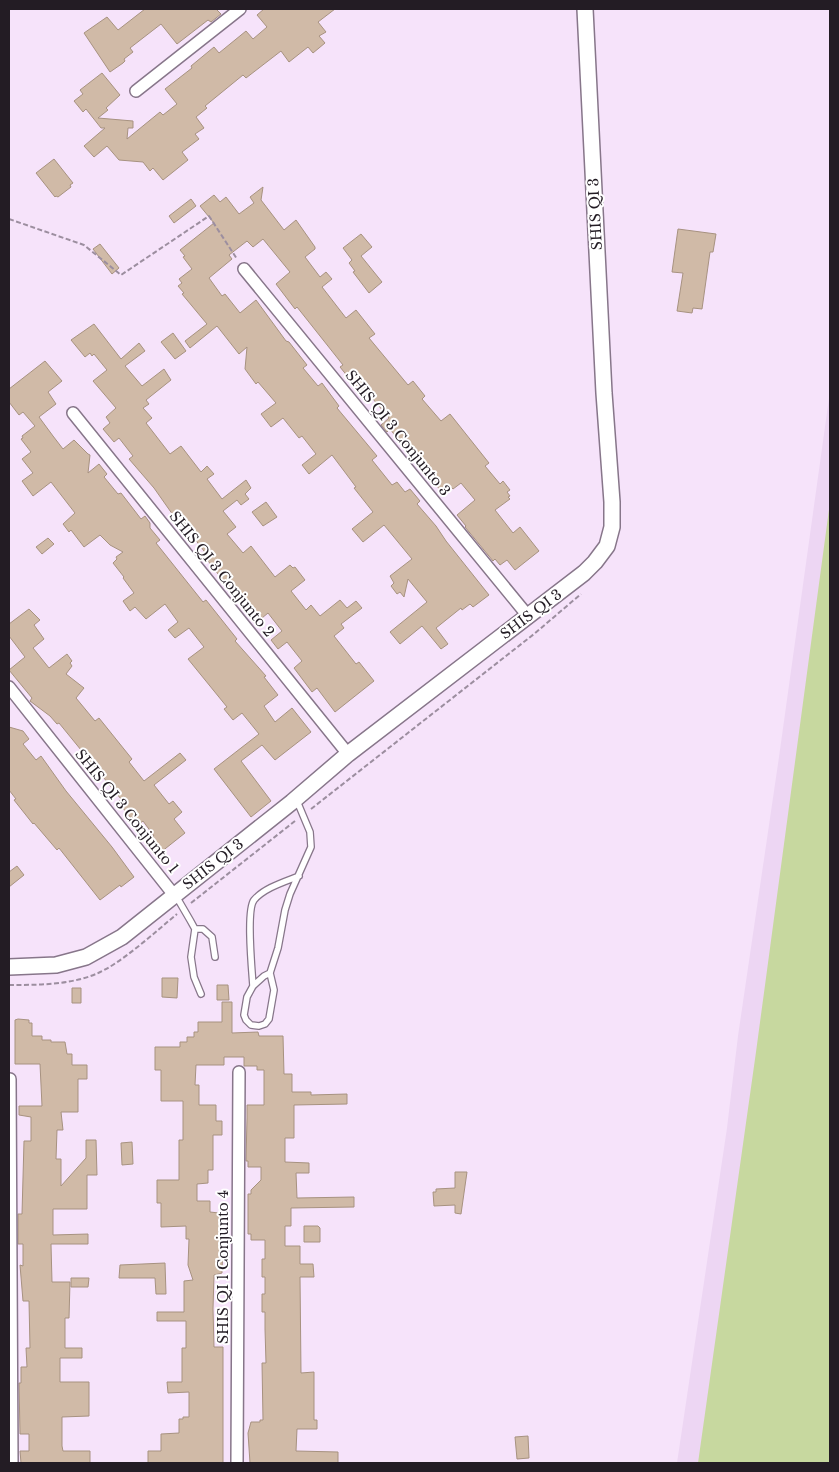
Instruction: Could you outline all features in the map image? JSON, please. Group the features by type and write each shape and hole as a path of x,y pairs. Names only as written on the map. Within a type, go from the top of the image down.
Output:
{"street":[{"path":"136,91 240,9"},
{"name":"SHIS QI 3","path":"9,967 56,965 86,957 122,936 296,799 348,754 584,573 596,562 607,546 612,527 612,502 604,393 586,9"},
{"name":"SHIS QI 3 Conjunto 3","path":"244,269 528,616"},
{"name":"SHIS QI 3 Conjunto 2","path":"73,414 348,754"},
{"name":"SHIS QI 3 Conjunto 1","path":"9,687 174,894"},
{"name":"SHIS QI 1 Conjunto 4","path":"237,1463 239,1072"},
{"path":"10,1079 12,1463"}],"lane":[{"path":"270,972 253,986 247,998 244,1015 251,1025 259,1026 265,1024 269,1019 274,990 270,972 278,948 285,910 290,894 311,848 310,832 304,814 296,799"},
{"path":"253,986 250,945 251,906 253,901 275,886 299,876"},
{"name":"SHIS QI 3 Conjunto 1","path":"174,894 195,929"},
{"path":"201,994 194,977 191,957 195,929 202,929 212,937 215,957"}],"path":[{"path":"9,219 84,245 121,275 209,216 244,269"},
{"path":"9,985 40,985 72,981 97,973 116,962 534,634 582,592"}],"shaded area":[{"path":"830,391 830,1463 677,1463 727,1128 738,1036"}],"green space":[{"path":"830,502 830,1463 698,1463 756,1052"}],"building":[{"path":"145,9 216,9 221,14 211,22 208,20 177,44 161,24 130,48 133,52 124,59 123,63 110,72 84,33 107,17 118,30"},
{"path":"264,9 335,9 318,22 326,32 319,36 325,43 313,53 308,47 289,62 281,51 246,78 243,75 205,106 207,108 196,117 204,128 195,134 199,139 182,152 188,160 163,180 153,168 150,171 143,162 119,160 107,146 94,157 84,146 105,128 101,128 86,109 83,112 74,101 83,94 80,90 102,73 120,95 106,108 108,110 98,118 133,121 133,128 128,128 127,139 160,112 163,115 177,104 165,89 192,68 191,66 214,47 219,53 246,31 253,39 267,27 257,15"},
{"path":"54,159 73,183 70,185 71,187 58,197 55,197 36,173"},
{"path":"263,187 261,200 284,230 296,220 315,247 305,257 320,277 326,272 332,279 322,287 346,318 356,310 375,334 369,338 408,385 413,381 425,396 422,399 441,421 450,414 489,463 485,466 500,484 503,481 510,490 507,492 510,499 495,510 513,533 520,527 539,551 515,570 507,560 500,565 495,559 493,561 457,515 475,500 461,483 453,489 451,487 443,494 425,470 423,472 390,429 387,432 381,425 389,418 373,399 371,401 367,396 365,398 340,367 343,365 297,307 295,309 276,284 290,272 263,239 253,247 247,241 229,255 232,259 209,278 222,296 225,294 240,313 256,300 286,341 289,342 307,365 303,368 318,386 322,383 339,406 337,408 377,456 372,460 392,485 397,482 405,492 410,489 420,501 417,504 489,595 473,607 470,604 462,610 461,608 436,628 448,644 441,649 422,626 400,644 390,632 427,602 408,579 404,597 400,592 397,594 391,586 394,583 390,576 412,559 384,525 363,542 352,529 373,512 332,455 309,474 302,465 316,454 302,436 299,438 283,418 271,427 261,414 276,403 258,382 256,384 245,369 247,347 239,354 217,326 190,348 185,341 207,324 182,294 184,293 178,286 182,283 179,279 192,269 180,250 214,223 200,206 214,195 220,202 226,197 239,214 254,203 250,197"},
{"path":"191,199 196,206 174,223 169,216"},
{"path":"678,229 716,234 713,252 710,252 702,309 693,308 692,313 677,311 683,273 672,272"},
{"path":"361,234 372,247 361,256 382,282 369,293 353,272 355,271 349,263 352,260 343,248"},
{"path":"100,244 119,268 112,274 93,249"},
{"path":"94,324 121,359 139,343 145,351 125,366 142,386 164,369 171,380 146,400 149,404 143,408 152,418 146,423 170,454 181,446 201,472 207,466 214,474 207,479 222,499 246,480 251,488 245,494 249,499 241,505 237,500 223,511 236,527 227,534 243,553 251,546 275,577 290,565 293,568 295,567 305,580 291,591 306,610 311,605 320,616 340,600 347,608 356,601 362,608 341,624 344,628 334,636 356,664 359,662 374,681 335,712 317,688 312,692 294,668 302,661 287,642 278,649 271,640 282,631 268,613 256,623 231,588 205,557 207,555 177,512 173,515 154,488 129,459 133,456 119,438 114,442 103,429 110,423 106,417 116,408 93,381 107,370 94,354 92,356 90,353 85,357 71,340"},
{"path":"173,333 186,351 175,359 161,342"},
{"path":"45,361 62,381 48,392 56,404 39,417 63,449 74,440 90,455 88,473 99,464 107,474 104,477 118,494 121,493 141,519 145,516 150,523 150,528 160,540 156,543 203,602 206,600 237,639 235,641 266,676 264,677 278,695 264,706 275,722 292,708 311,732 275,760 262,745 241,761 271,801 251,817 214,769 259,734 242,713 233,720 224,709 227,707 188,659 204,647 189,628 175,638 168,630 178,622 165,604 146,619 135,607 130,611 123,601 134,593 113,563 117,559 116,557 123,552 110,545 100,535 84,547 71,530 69,532 63,524 75,513 51,482 33,496 22,481 33,473 22,459 31,452 21,439 23,438 22,436 35,426 23,412 19,415 9,402 9,389"},
{"path":"266,502 277,517 263,526 252,512"},
{"path":"48,538 54,544 42,554 36,547"},
{"path":"29,609 40,620 34,625 44,639 33,648 49,668 67,654 72,661 70,663 72,666 66,674 84,688 76,698 95,721 99,718 132,759 129,762 144,781 180,753 186,760 154,785 169,804 173,801 182,812 174,819 185,833 156,856 145,843 154,836 143,821 138,825 131,818 118,802 121,799 59,723 57,724 50,716 30,701 32,698 9,670 25,657 9,636 9,624"},
{"path":"9,727 23,731 29,739 23,744 36,760 41,756 66,791 134,877 100,900 59,848 57,850 14,800 16,799 9,790"},
{"path":"17,866 24,875 9,887 9,872"},
{"path":"162,978 178,978 177,998 162,997"},
{"path":"217,985 228,985 229,1000 217,1000"},
{"path":"72,988 81,988 81,1003 72,1003"},
{"path":"222,1002 232,1002 232,1033 258,1032 259,1036 283,1036 284,1074 292,1074 292,1092 311,1092 311,1095 347,1094 347,1104 294,1105 294,1138 285,1138 285,1162 309,1163 309,1173 296,1173 297,1198 354,1197 354,1207 291,1208 291,1226 285,1226 285,1246 300,1246 300,1264 313,1264 314,1277 300,1277 301,1373 314,1372 314,1420 317,1420 317,1429 297,1429 296,1451 338,1452 338,1463 250,1463 248,1433 251,1422 263,1420 262,1363 266,1363 265,1312 262,1312 262,1294 265,1294 265,1277 262,1277 262,1259 265,1259 265,1240 251,1240 251,1234 248,1234 248,1194 251,1194 251,1190 261,1180 261,1167 248,1167 248,1161 246,1161 247,1105 264,1105 264,1070 257,1070 257,1066 244,1066 244,1057 224,1057 224,1065 196,1065 195,1085 199,1085 199,1105 216,1105 216,1121 222,1121 222,1135 213,1135 213,1170 208,1170 208,1183 197,1184 197,1201 210,1201 210,1212 219,1213 220,1243 223,1243 222,1273 214,1275 213,1309 214,1347 223,1347 223,1463 148,1463 148,1451 161,1451 161,1434 179,1433 179,1419 189,1417 189,1392 168,1393 167,1382 182,1382 182,1348 186,1348 186,1321 157,1321 157,1312 184,1312 184,1281 193,1280 188,1265 189,1239 186,1239 186,1226 161,1227 161,1203 157,1203 157,1180 179,1180 179,1140 183,1140 183,1101 161,1101 161,1070 155,1070 155,1047 180,1047 180,1042 187,1042 187,1037 194,1037 194,1032 198,1032 198,1022 222,1022"},
{"path":"15,1020 29,1020 29,1023 32,1023 32,1036 42,1036 42,1040 51,1040 51,1042 65,1042 67,1054 72,1054 72,1065 87,1065 87,1079 78,1079 78,1112 61,1112 63,1130 57,1130 56,1159 61,1159 61,1186 86,1158 86,1140 96,1140 97,1175 87,1175 87,1209 53,1209 53,1235 88,1234 88,1244 51,1244 52,1282 70,1282 69,1318 65,1318 65,1348 82,1348 82,1358 60,1358 60,1382 89,1382 89,1416 62,1417 62,1446 63,1451 90,1451 90,1463 21,1463 20,1451 29,1451 29,1434 20,1434 19,1383 21,1383 21,1367 27,1367 26,1348 30,1348 29,1301 23,1301 20,1265 23,1266 23,1244 18,1244 18,1214 22,1214 24,1141 31,1141 31,1117 19,1115 19,1106 42,1106 40,1064 15,1064"},
{"path":"132,1142 133,1164 122,1165 121,1143"},
{"path":"455,1172 467,1172 461,1214 455,1213 455,1205 434,1206 433,1192 436,1192 436,1189 455,1188"},
{"path":"304,1226 318,1226 320,1228 320,1242 304,1242"},
{"path":"165,1263 166,1294 156,1294 155,1278 119,1278 120,1265"},
{"path":"71,1278 89,1278 88,1287 71,1287"},
{"path":"528,1436 529,1458 517,1459 515,1437"}]}
